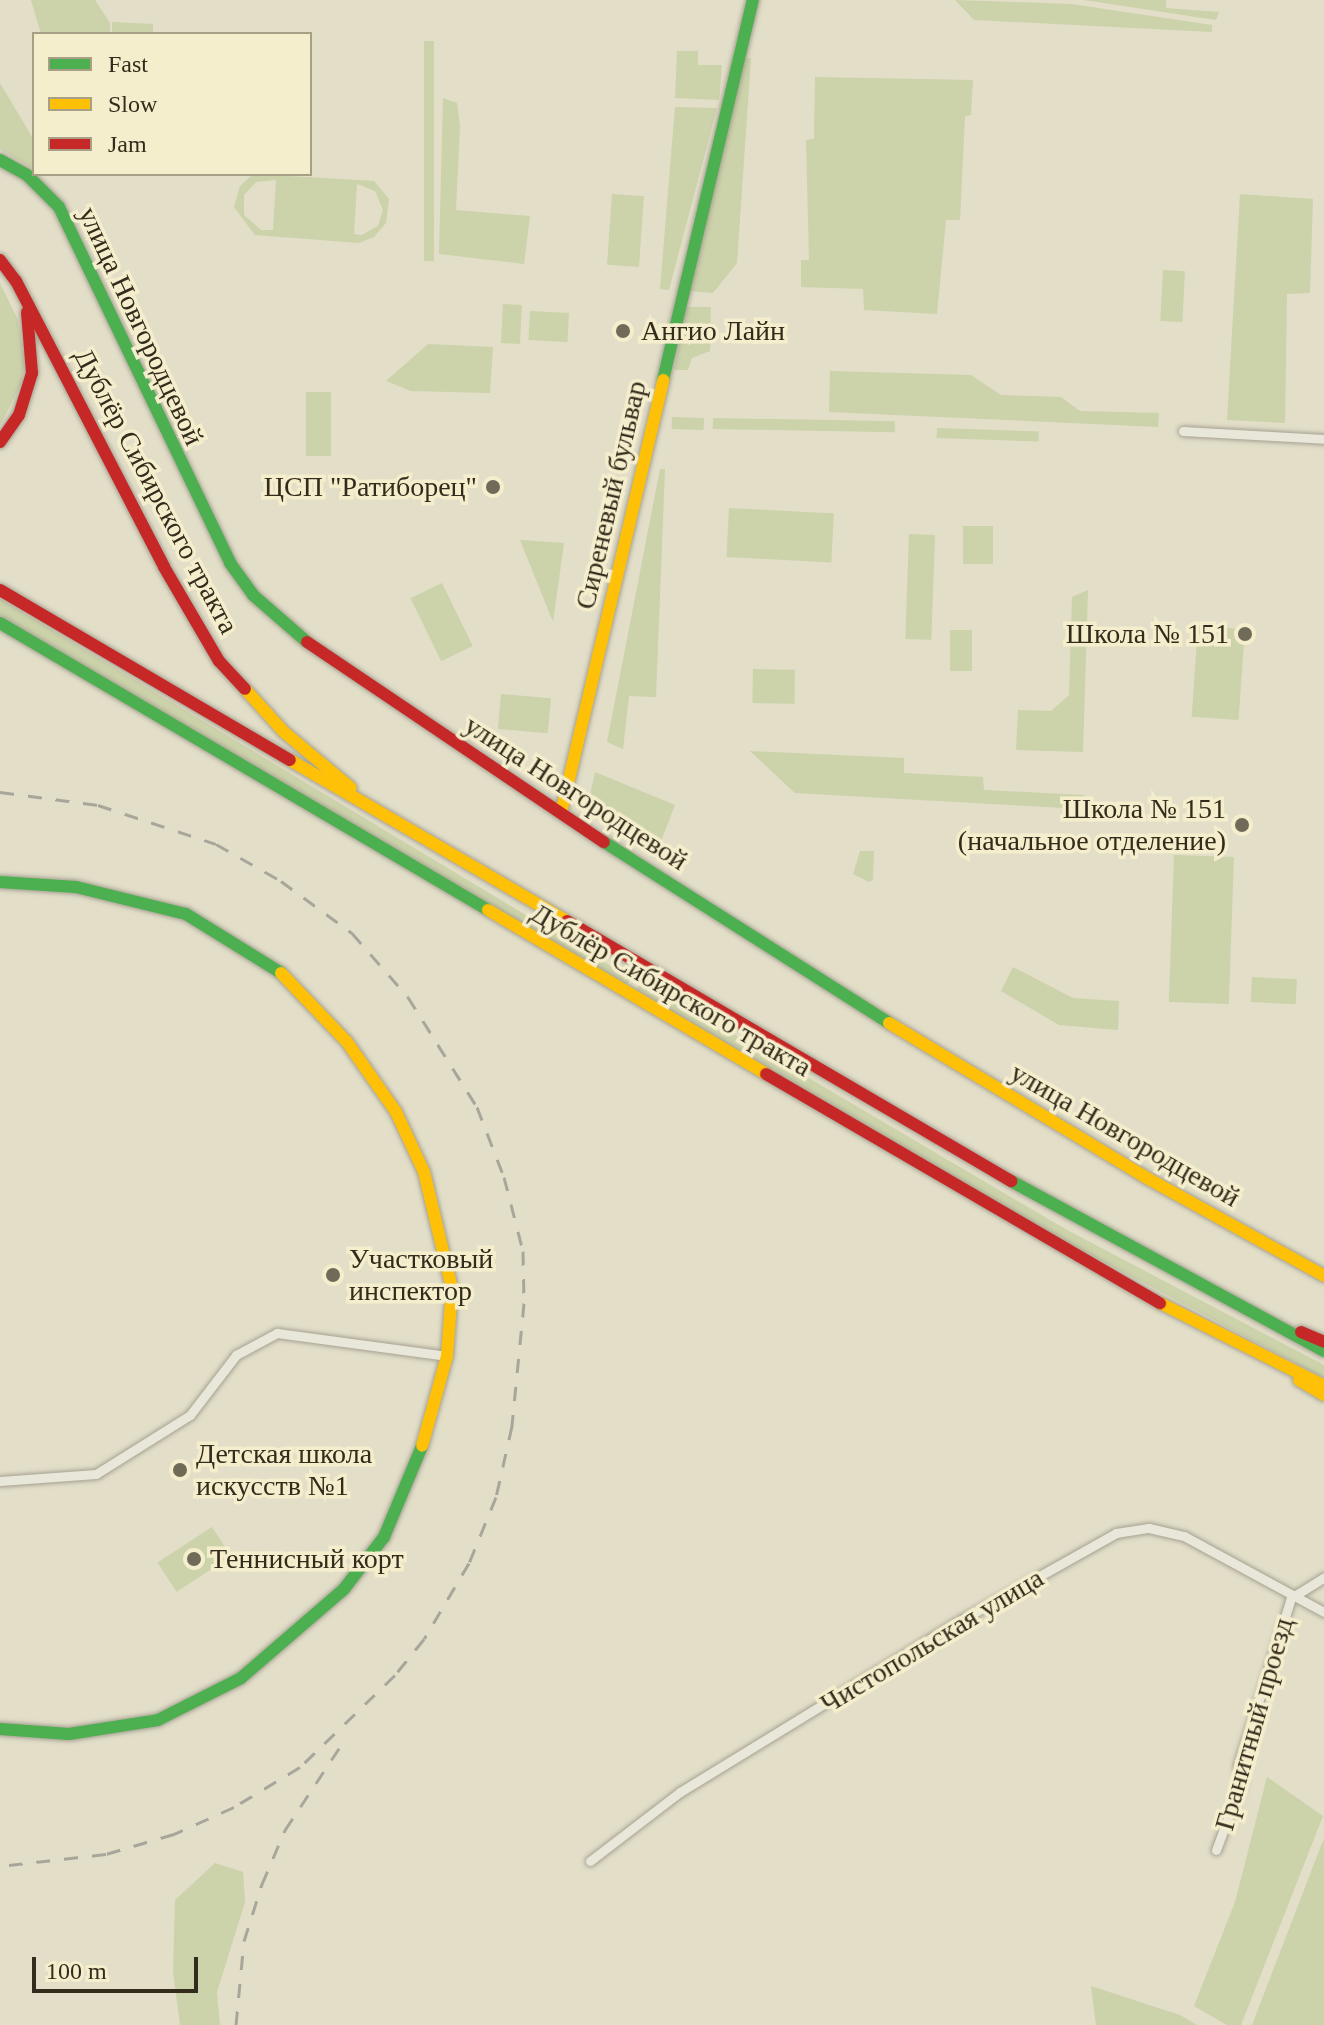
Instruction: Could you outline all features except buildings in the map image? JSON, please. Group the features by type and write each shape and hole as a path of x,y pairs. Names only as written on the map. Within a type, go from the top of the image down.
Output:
{"main road":[{"name":"Сиреневый бульвар","path":"561,813 753,0"},
{"name":"улица Новгородцевой","path":"0,160 27,175 59,207 201,511 253,595 307,642 561,813 901,1031 1145,1177 1324,1276"},
{"name":"Дублёр Сибирского тракта","path":"0,260 16,281 164,567 219,661 284,732 416,835"},
{"name":"Дублёр Сибирского тракта","path":"0,442 19,415 34,359 16,281"},
{"name":"Дублёр Сибирского тракта","path":"0,590 1086,1225 1324,1351"},
{"name":"Дублёр Сибирского тракта","path":"0,623 1102,1272 1265,1359 1324,1386"},
{"path":"0,882 76,887 186,914 285,976 347,1042 396,1112 424,1172 452,1289 447,1356 417,1464 384,1537 344,1589 271,1655 221,1691 137,1726 69,1734 0,1729"},
{"path":"1228,1302 1324,1342"},
{"path":"1265,1359 1324,1395"}],"street":[{"path":"1183,431 1324,439"},
{"path":"0,1481 96,1474 190,1415 236,1355 277,1333 447,1356"},
{"name":"Чистопольская улица","path":"590,1861 680,1792 1106,1537 1139,1528 1172,1532 1291,1598 1324,1612"},
{"path":"1291,1598 1324,1577"},
{"name":"Гранитный проезд","path":"1216,1850 1241,1783 1238,1766 1291,1598"}],"green space":[{"path":"31,0 95,0 110,23 110,32 40,32"},
{"path":"955,0 1071,4 1212,25 1212,32 974,20"},
{"path":"1084,0 1166,0 1166,8 1219,12 1216,20"},
{"path":"112,22 153,24 153,32 112,32"},
{"path":"424,41 434,41 434,261 424,261"},
{"path":"677,51 698,51 698,65 722,65 719,100 675,98"},
{"path":"745,58 751,58 737,263 713,293 689,291"},
{"path":"815,77 973,80 971,115 965,116 960,220 946,220 937,314 864,310 863,289 801,287 801,260 809,260 806,140 814,139"},
{"path":"0,83 32,137 32,168 0,149"},
{"path":"443,98 457,103 460,126 456,210 530,216 524,264 439,254"},
{"path":"675,107 717,108 669,290 660,289"},
{"path":"251,176 374,181 389,199 386,223 374,237 359,243 255,235 234,207 240,186","holes":["276,180 273,230 261,230 244,215 244,195 256,182","357,184 375,191 383,210 378,226 362,235 354,234"]},
{"path":"612,194 644,196 639,267 607,265"},
{"path":"1240,194 1313,199 1310,293 1287,294 1285,423 1227,420"},
{"path":"1163,270 1185,271 1182,322 1160,321"},
{"path":"0,283 18,320 25,362 21,384 0,426"},
{"path":"503,304 522,305 520,344 501,343"},
{"path":"686,307 711,307 710,351 692,358 688,370 674,370"},
{"path":"530,311 569,313 567,342 528,340"},
{"path":"428,344 493,347 490,393 411,391 386,381"},
{"path":"830,371 971,375 1001,395 1061,397 1080,411 1159,413 1158,427 829,412"},
{"path":"306,392 331,392 331,456 306,456"},
{"path":"672,417 704,418 704,430 672,429"},
{"path":"713,418 895,421 895,432 713,429"},
{"path":"937,428 1039,432 1039,442 937,438"},
{"path":"660,469 665,469 656,697 629,696 623,749 607,742"},
{"path":"729,508 834,513 831,562 726,557"},
{"path":"963,526 993,526 993,564 963,564"},
{"path":"909,534 935,535 931,640 905,639"},
{"path":"520,540 564,543 553,622"},
{"path":"442,583 473,646 441,661 411,598"},
{"path":"1088,590 1083,752 1016,750 1018,710 1051,711 1069,695 1072,597"},
{"path":"0,599 631,978 624,990 0,615"},
{"path":"1198,626 1245,629 1239,720 1192,717"},
{"path":"950,630 972,630 972,671 950,671"},
{"path":"753,669 795,670 794,704 752,703"},
{"path":"501,694 551,698 548,733 498,729"},
{"path":"750,751 904,758 904,773 983,777 984,790 1084,795 1081,809 795,793"},
{"path":"595,772 675,805 658,849 623,835 588,804"},
{"path":"860,851 874,851 873,880 869,882 853,874"},
{"path":"1174,855 1234,857 1229,1004 1169,1002"},
{"path":"1013,967 1073,998 1119,1001 1118,1030 1059,1025 1001,991"},
{"path":"1252,977 1297,979 1296,1004 1251,1002"},
{"path":"642,980 1067,1230 1324,1365 1324,1378 1036,1226 636,990"},
{"name":"Теннисный корт","path":"212,1527 231,1556 177,1592 157,1562"},
{"path":"1267,1777 1323,1816 1241,2025 1227,2025 1194,2006 1235,1902"},
{"path":"1324,1838 1324,2025 1252,2025"},
{"path":"215,1863 243,1872 245,1902 217,1992 220,2025 180,2025 173,1972 175,1900"},
{"path":"1091,1986 1180,2015 1197,2025 1096,2025"}],"railway":[{"path":"0,792 98,805 216,844 281,881 352,933 408,997 477,1107 504,1177 523,1251 524,1303 512,1426 496,1497 469,1563 424,1639 395,1675 300,1767 234,1807 174,1834 106,1854 0,1866"},
{"path":"236,2025 244,1941 262,1884 285,1830 346,1738"}],"traffic: fast":[{"path":"663,380 753,0"},
{"path":"0,160 27,175 59,207 230,563 253,595 307,642"},
{"path":"0,623 488,910"},
{"path":"604,842 889,1023"},
{"path":"0,882 76,887 186,914 281,973"},
{"path":"1011,1181 1324,1351"},
{"path":"0,1729 69,1734 158,1720 241,1678 344,1589 384,1537 422,1446"}],"traffic: slow":[{"path":"561,813 663,380"},
{"path":"245,689 284,732 351,788"},
{"path":"290,760 567,921"},
{"path":"488,910 766,1074"},
{"path":"281,973 347,1042 396,1112 424,1172 452,1289 447,1356 422,1446"},
{"path":"889,1023 1145,1177 1324,1276"},
{"path":"1160,1303 1324,1386"},
{"path":"1299,1380 1324,1395"}],"traffic: jam":[{"path":"0,260 16,281 164,567 219,661 245,689"},
{"path":"0,442 19,415 32,373 27,312"},
{"path":"0,590 290,760"},
{"path":"307,642 604,842"},
{"path":"567,921 1011,1181"},
{"path":"766,1074 1160,1303"},
{"path":"1301,1332 1324,1342"}],"place":[{"name":"Ангио Лайн","path":"623,331"},
{"name":"ЦСП \"Ратиборец\"","path":"493,487"},
{"name":"Школа № 151","path":"1245,634"},
{"name":"Школа № 151 (начальное отделение)","path":"1242,825"},
{"name":"Участковый инспектор","path":"333,1275"},
{"name":"Детская школа искусств №1","path":"180,1470"},
{"name":"Теннисный корт","path":"194,1559"}]}
